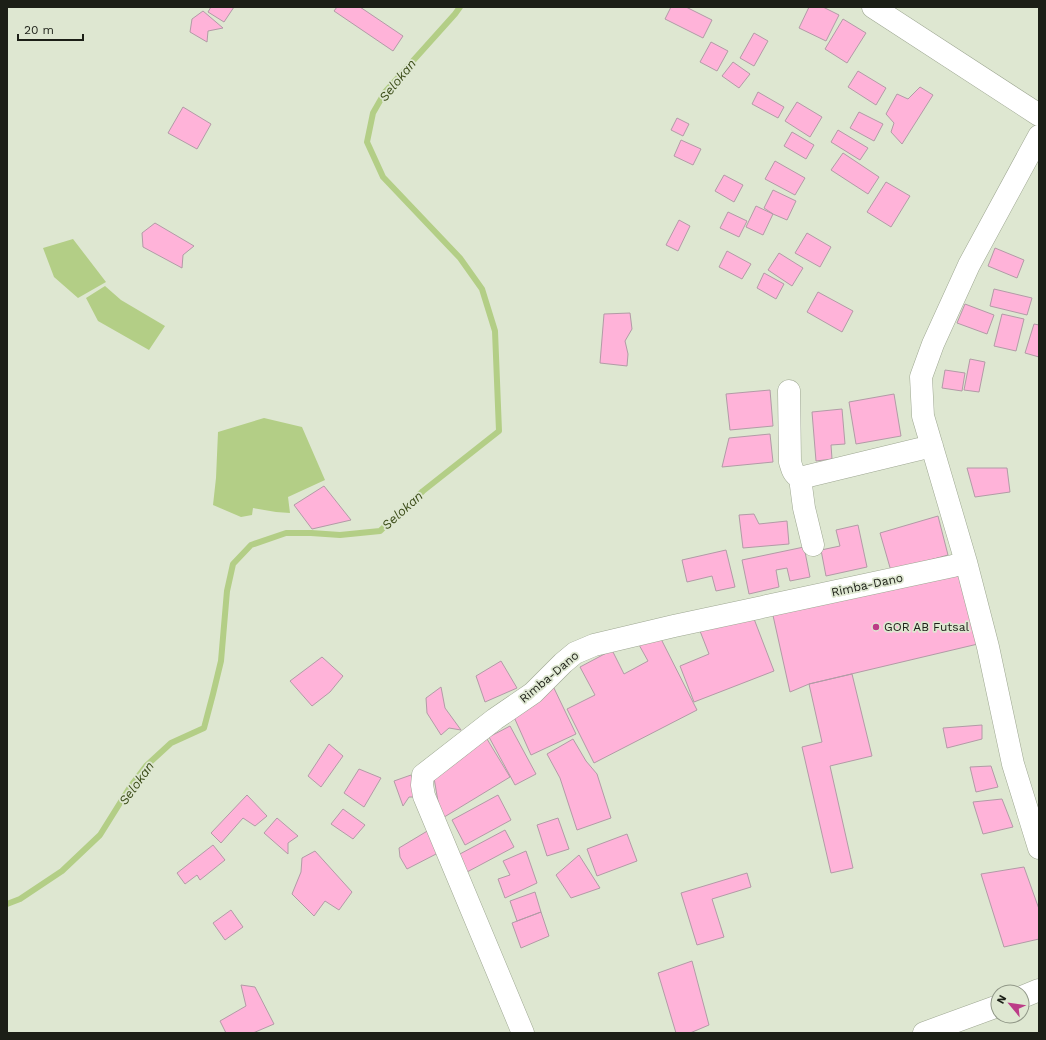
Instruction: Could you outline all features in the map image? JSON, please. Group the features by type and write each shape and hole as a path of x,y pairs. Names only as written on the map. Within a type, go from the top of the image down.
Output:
{"street":[{"path":"873,7 1039,115"},
{"path":"1039,136 969,264 933,344 921,377 923,416 966,562 988,647 1013,764 1039,848"},
{"path":"789,391 790,462 792,471 800,478 932,446"},
{"path":"800,478 804,508 813,545"},
{"name":"Rimba-Dano","path":"523,1033 424,796 422,785 423,775 495,719 533,693 575,653 594,645 966,562"},
{"path":"924,1033 990,1009"}],"shaded area":[{"path":"73,239 106,282 78,298 54,277 43,248"},
{"path":"105,286 121,300 165,326 149,350 98,321 86,298"},
{"path":"264,418 302,427 325,480 288,497 290,513 253,508 252,515 241,517 213,505 218,432"}],"building":[{"path":"211,7 234,7 224,22 208,12"},
{"path":"337,7 360,7 403,36 393,51 334,11"},
{"path":"671,7 686,7 712,20 703,38 665,19"},
{"path":"809,7 823,7 839,15 826,41 799,28"},
{"path":"203,11 223,28 208,31 207,42 190,32 192,19"},
{"path":"843,19 866,33 847,63 825,49"},
{"path":"754,33 768,41 754,66 740,58"},
{"path":"711,42 728,51 717,71 700,62"},
{"path":"733,62 750,74 739,88 722,76"},
{"path":"858,71 886,88 876,105 848,87"},
{"path":"920,87 933,95 902,144 891,132 894,123 886,114 897,94 908,99"},
{"path":"758,92 784,107 778,118 752,104"},
{"path":"797,102 822,117 810,137 785,121"},
{"path":"183,107 211,124 197,149 168,133"},
{"path":"859,112 883,124 874,141 850,128"},
{"path":"677,118 689,124 683,136 671,130"},
{"path":"838,130 868,148 860,160 831,142"},
{"path":"792,132 814,145 806,159 784,146"},
{"path":"681,140 701,149 693,165 674,156"},
{"path":"843,153 879,177 868,194 831,170"},
{"path":"775,161 805,178 795,195 765,179"},
{"path":"724,175 743,185 734,202 715,191"},
{"path":"886,182 910,196 891,227 867,212"},
{"path":"773,190 796,201 787,220 764,208"},
{"path":"756,206 773,214 763,235 746,227"},
{"path":"728,212 747,221 739,237 720,228"},
{"path":"679,220 690,226 678,251 666,245"},
{"path":"155,223 194,246 183,255 182,268 143,247 142,233"},
{"path":"807,233 831,247 820,267 795,253"},
{"path":"995,248 1024,260 1017,278 988,266"},
{"path":"727,251 751,264 742,279 719,267"},
{"path":"779,253 803,268 792,286 768,270"},
{"path":"764,273 784,284 776,299 757,288"},
{"path":"994,289 1032,298 1027,315 990,306"},
{"path":"818,292 853,311 842,332 807,312"},
{"path":"965,304 994,315 987,334 957,323"},
{"path":"630,313 632,329 625,341 628,354 627,366 600,363 604,314"},
{"path":"1002,314 1024,319 1016,351 994,346"},
{"path":"1034,324 1039,325 1039,357 1025,353"},
{"path":"970,359 985,362 979,392 964,390"},
{"path":"945,370 965,373 962,391 942,388"},
{"path":"770,390 773,426 730,430 726,394"},
{"path":"894,394 901,436 856,444 849,402"},
{"path":"842,409 845,444 831,445 832,459 816,461 812,412"},
{"path":"770,434 773,462 722,467 729,438"},
{"path":"967,468 1007,468 1010,492 975,497"},
{"path":"324,486 351,520 312,529 294,505"},
{"path":"754,514 759,524 787,521 789,544 743,548 739,515"},
{"path":"938,516 948,555 891,571 880,533"},
{"path":"858,525 867,567 826,576 821,550 840,546 836,530"},
{"path":"804,547 810,577 790,581 787,568 776,570 779,587 749,594 742,560"},
{"path":"726,550 735,587 716,591 712,576 687,582 682,560"},
{"name":"GOR AB Futsal","path":"962,570 982,643 809,684 790,692 772,611"},
{"path":"751,611 774,671 694,702 680,666 709,654 700,631"},
{"path":"658,633 697,710 594,763 567,709 595,695 580,667 612,650 624,674 648,661 638,643"},
{"path":"322,657 343,676 330,692 312,706 290,681"},
{"path":"501,661 517,688 485,702 476,676"},
{"path":"852,674 872,756 830,766 853,868 831,873 802,747 822,742 809,684"},
{"path":"552,684 576,734 531,755 514,717"},
{"path":"441,687 445,708 461,730 449,728 441,735 427,713 426,698"},
{"path":"982,725 982,739 947,748 943,728"},
{"path":"510,726 536,774 515,785 489,737"},
{"path":"487,739 510,777 441,819 433,772"},
{"path":"573,739 586,761 597,774 611,818 577,830 560,778 547,754"},
{"path":"329,744 343,756 321,787 308,776"},
{"path":"991,766 998,787 976,792 970,767"},
{"path":"359,769 381,778 364,807 344,793"},
{"path":"411,775 419,797 409,797 403,806 394,781"},
{"path":"247,795 267,816 255,826 243,818 221,843 211,833"},
{"path":"498,795 511,820 465,845 452,820"},
{"path":"1002,799 1013,827 983,834 973,802"},
{"path":"343,809 365,825 353,839 331,824"},
{"path":"277,818 298,836 288,843 288,854 264,833"},
{"path":"558,818 569,849 547,856 537,825"},
{"path":"429,830 440,852 407,869 400,857 399,848"},
{"path":"505,830 514,847 467,872 458,855"},
{"path":"627,834 637,861 597,876 587,849"},
{"path":"213,845 225,860 200,880 197,875 185,884 177,873"},
{"path":"315,851 352,892 339,910 325,901 314,916 292,894 301,872 302,858"},
{"path":"526,851 537,883 505,898 498,879 510,875 503,861"},
{"path":"579,855 600,888 571,898 556,875"},
{"path":"1024,867 1039,909 1039,939 1004,947 981,874"},
{"path":"747,873 751,887 712,899 724,937 697,945 681,893"},
{"path":"535,892 541,912 517,921 510,901"},
{"path":"231,910 243,927 225,940 213,923"},
{"path":"541,912 549,936 521,948 512,923"},
{"path":"692,961 709,1025 690,1033 676,1033 658,973"},
{"path":"241,985 255,987 274,1024 253,1033 226,1033 220,1021 246,1006"}],"waterway":[{"name":"Selokan","path":"7,904 20,899 62,871 100,835 130,787 146,766 171,743 204,728 221,661 227,591 233,564 251,545 286,533 340,535 380,531 423,491 499,431 495,331 482,289 460,258 383,177 367,142 373,113 385,92 460,7"}],"place":[{"name":"GOR AB Futsal","path":"876,627"}]}
